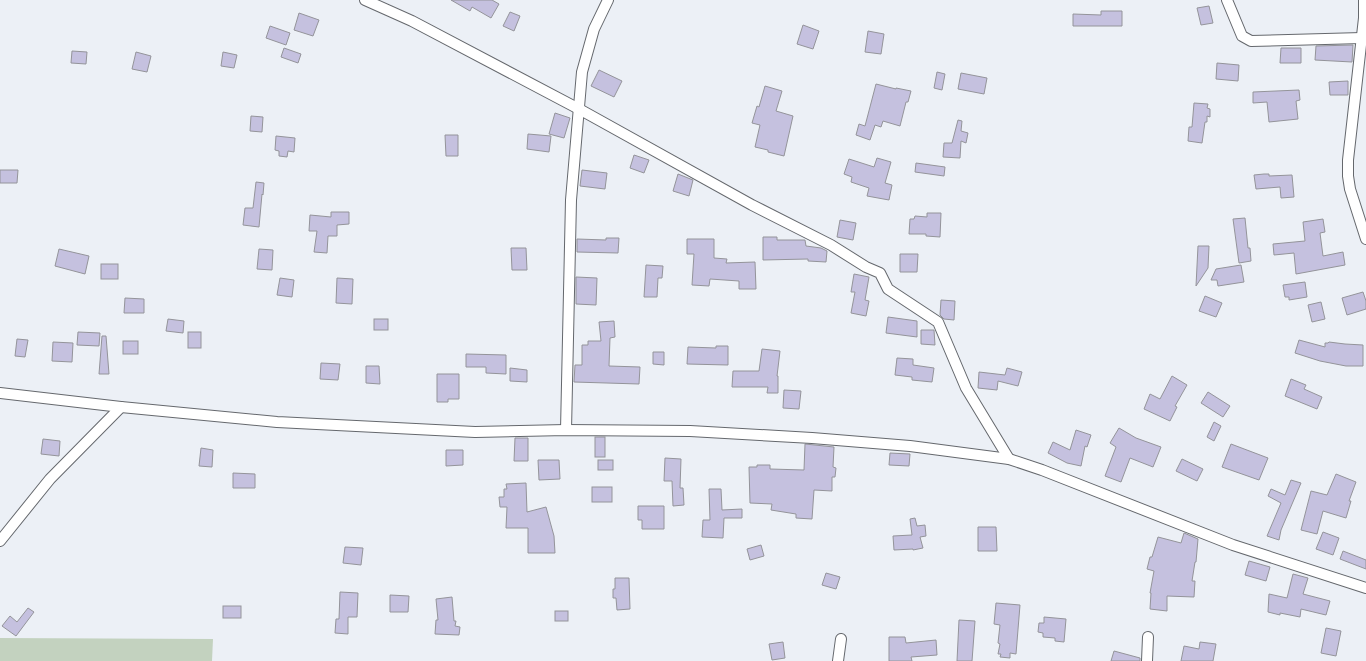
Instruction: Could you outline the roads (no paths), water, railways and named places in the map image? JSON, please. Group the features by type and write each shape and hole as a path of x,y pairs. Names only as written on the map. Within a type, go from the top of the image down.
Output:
{"street":[{"path":"365,0 412,22 579,109 752,205 831,245 866,267 880,273 888,289 938,322 966,388 1009,459"},
{"path":"566,430 572,200 582,72 594,29 608,0"},
{"path":"1227,0 1242,36 1252,41 1362,38"},
{"path":"1364,0 1365,19 1348,160 1348,176 1350,189 1366,239"},
{"path":"0,393 277,422 475,432 566,430 690,431 910,446 1009,459 1042,470 1233,545 1366,588"},
{"path":"0,541 50,479 121,407"},
{"path":"1147,661 1148,637"},
{"path":"838,661 840,639"}]}
